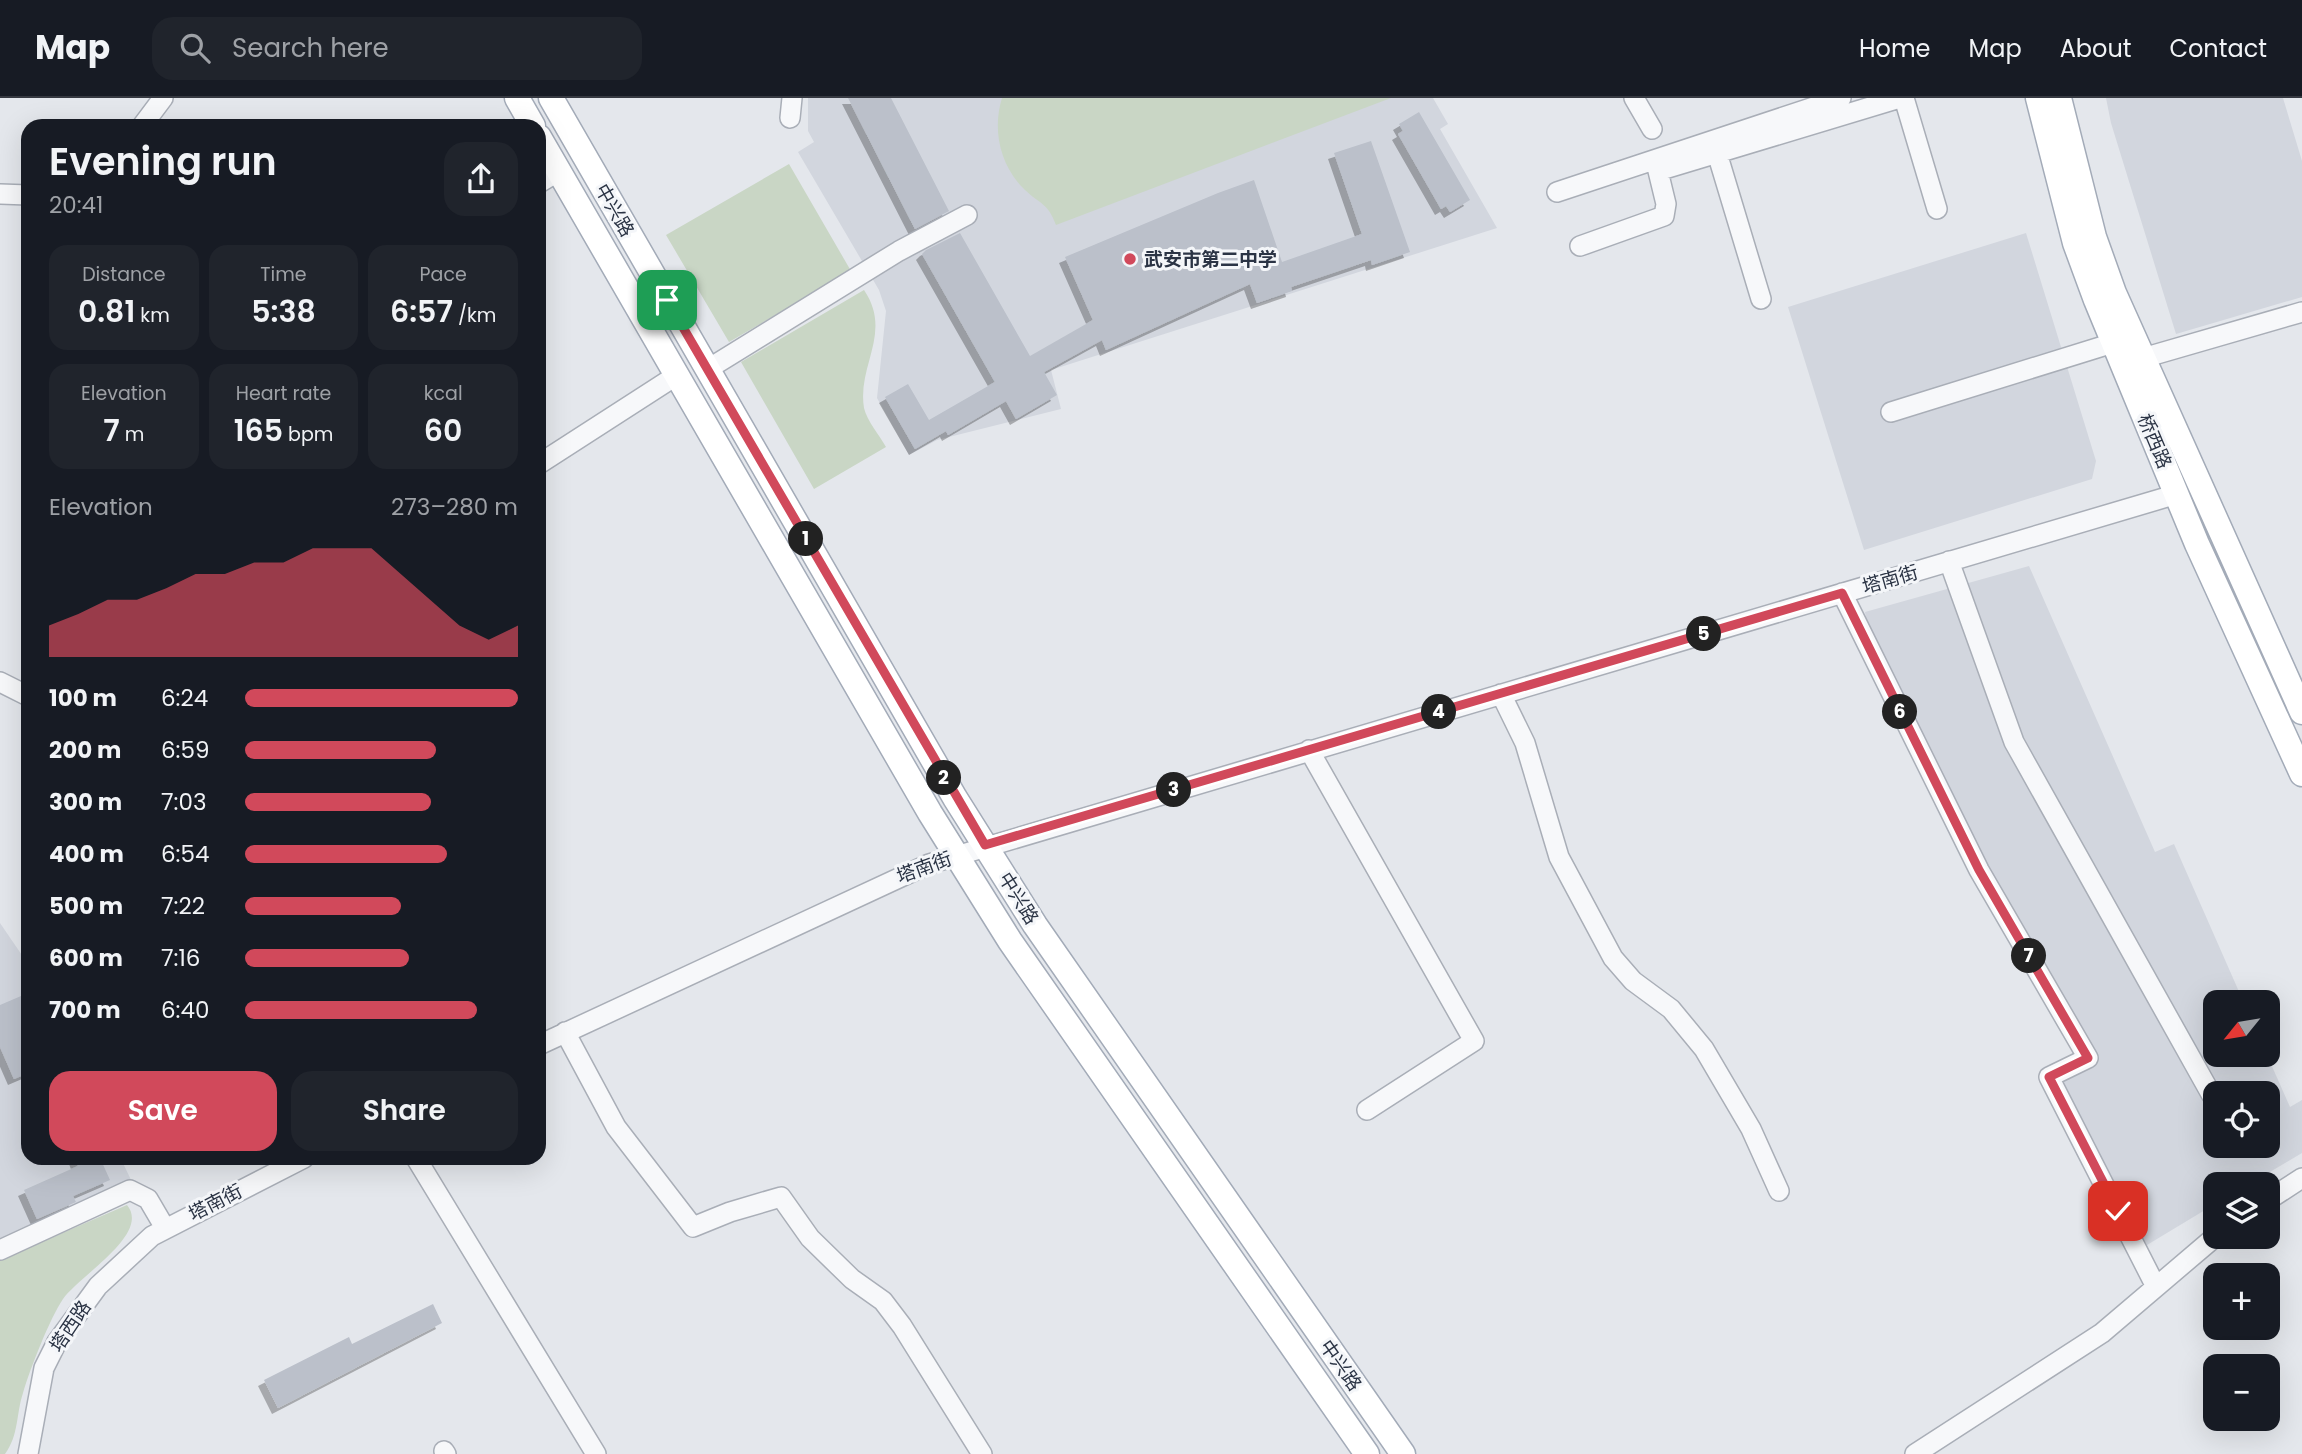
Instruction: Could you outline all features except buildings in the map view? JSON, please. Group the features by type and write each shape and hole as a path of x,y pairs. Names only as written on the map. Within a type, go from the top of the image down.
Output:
{"main road":[{"path":"517,98 529,119"},
{"name":"中兴路","path":"551,98 985,845 1035,925 1403,1454"},
{"name":"桥西路","path":"2038,98 2075,243 2113,343 2302,774"},
{"name":"桥西路","path":"2059,98 2094,237 2143,358 2302,712"},
{"name":"中兴路","path":"549,177 677,375 956,855 1010,941 1367,1454"}],"street":[{"path":"147,119 163,98"},
{"path":"790,118 792,98"},
{"path":"1634,98 1652,129"},
{"path":"1557,192 1841,98"},
{"path":"1580,246 1664,216 1667,204 1658,171 1902,98 1937,209"},
{"path":"1717,153 1761,299"},
{"path":"0,194 21,195"},
{"path":"708,369 899,251 967,215"},
{"path":"2143,358 2302,312"},
{"path":"1891,412 2113,343"},
{"path":"546,459 677,375"},
{"name":"塔南街","path":"546,1042 904,873 985,845 2177,494"},
{"path":"1949,561 2014,742 2204,1081"},
{"path":"1842,593 1979,870 2088,1058 2049,1077 2155,1285"},
{"path":"0,682 21,692"},
{"path":"1500,694 1525,743 1559,857 1613,958 1633,981 1671,1009 1704,1049 1751,1129 1779,1191"},
{"path":"1309,750 1474,1041 1367,1110"},
{"path":"565,1032 616,1127 693,1227 730,1212 780,1198 810,1238 852,1279 883,1301 902,1326 982,1454"},
{"name":"塔南街","path":"165,1228 290,1165"},
{"path":"420,1165 596,1454"},
{"path":"2280,1192 2302,1178"},
{"path":"0,1250 130,1190 148,1199 165,1228"},
{"name":"塔西路","path":"28,1454 44,1368 57,1342 98,1286 143,1244 165,1228"},
{"path":"1915,1454 2102,1333 2203,1246"}],"shaded area":[{"name":"武安市第二中学","path":"808,98 1433,98 1448,124 1440,129 1497,228 1051,370 1061,409 937,440 909,455 877,398 886,311 879,290 798,152 814,142 808,131"},
{"path":"2106,98 2283,98 2302,161 2302,297 2176,334 2111,123"},
{"path":"2026,233 2096,461 2092,479 1864,550 1788,307"},
{"path":"2029,566 2155,852 2174,844 2238,990 2203,990 2203,1068 2273,1068 2278,1081 2203,1081 2203,1158 2280,1158 2280,1084 2290,1107 2302,1100 2302,1153 2270,1172 2203,1172 2203,1211 2147,1245 2054,1081 2095,1057 1958,814 1870,639 1865,612"},
{"path":"0,923 21,954 21,1165 124,1165 132,1182 0,1240"}],"green space":[{"path":"1002,98 1391,98 1056,225 1047,208 1016,180 1004,159 998,135"},
{"path":"789,164 851,271 729,342 666,235"},
{"path":"864,290 872,306 875,335 865,377 864,408 886,447 814,489 741,362"},
{"path":"127,1205 132,1216 130,1229 110,1254 63,1299 52,1318 26,1383 10,1447 5,1454 0,1454 0,1260"}],"place":[{"name":"武安市第二中学","path":"1130,259"}],"route":[{"path":"667,300 955,798 985,845 1842,593 1979,870 2088,1058 2049,1077 2118,1211"}]}
